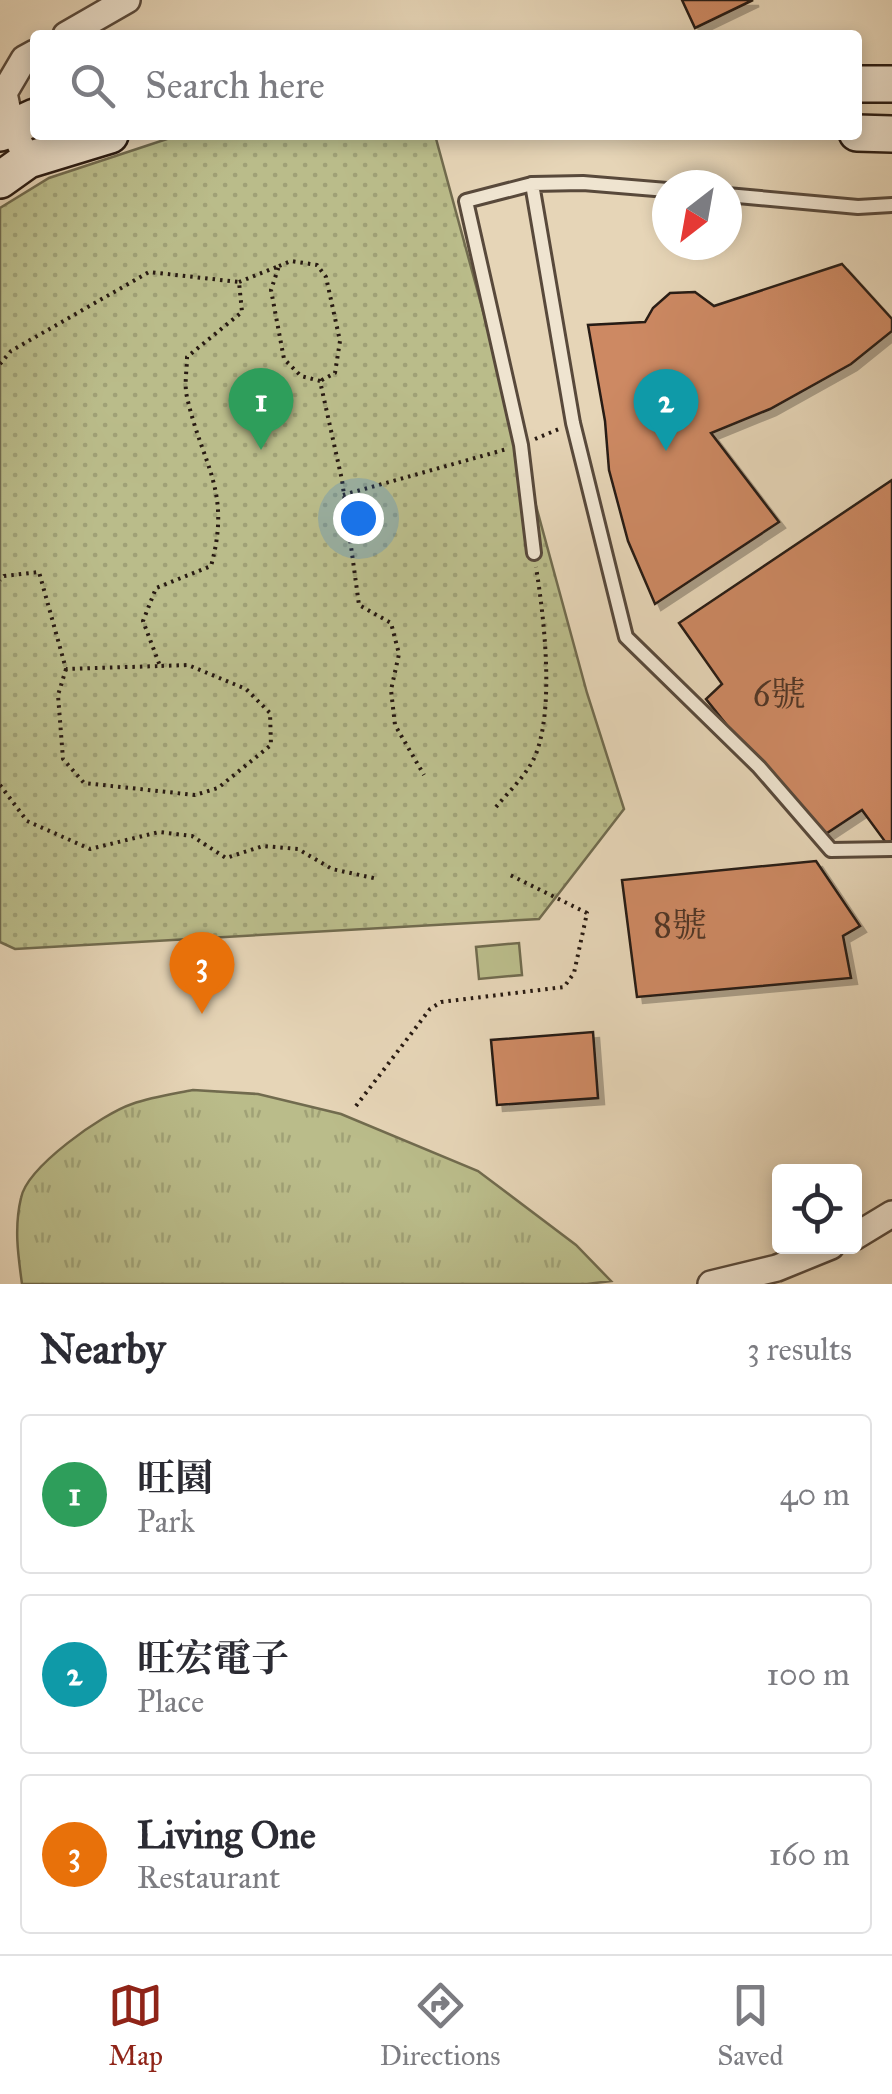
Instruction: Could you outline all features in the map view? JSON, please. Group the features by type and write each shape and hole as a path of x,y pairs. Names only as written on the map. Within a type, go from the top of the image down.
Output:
{"street":[{"path":"75,30 127,0"},
{"path":"30,56 24,59 4,93 15,126 14,170 96,140"},
{"path":"862,84 892,84"},
{"path":"862,133 892,134"},
{"path":"862,1232 892,1214"},
{"path":"711,1284 777,1268 811,1254"}],"lane":[{"path":"534,553 520,445 466,201 532,184 583,183 652,189"},
{"path":"532,184 573,424 626,637 759,767 832,850 892,849"},
{"path":"742,196 858,207 892,205"}],"path":[{"path":"0,364 12,351 149,272 239,282 291,260 317,265 326,277 340,341 335,373 320,381 302,376 284,359 271,290 279,266"},
{"path":"160,666 143,620 156,588 212,566 219,538 217,486 186,394 187,358 242,312 239,282"},
{"path":"320,381 344,495 358,605 391,623 399,654 392,690 395,725 424,774"},
{"path":"344,495 520,445 573,424"},
{"path":"496,807 536,753 545,716 543,612 534,553"},
{"path":"0,580 4,576 39,572 66,669 58,695 63,759 84,783 195,795 218,788 271,745 270,713 246,689 188,665 66,669"},
{"path":"0,785 27,821 90,849 158,832 192,836 226,858 263,846 298,850 332,869 378,879"},
{"path":"356,1106 376,1075 440,1002 564,986 574,973 587,913 508,874"}],"green space":[{"path":"164,140 436,140 587,693 624,809 539,919 15,949 0,942 0,208 49,178"},
{"path":"519,943 522,975 479,979 476,947"},
{"path":"193,1090 258,1094 341,1114 478,1171 576,1245 611,1281 22,1284 17,1241 19,1209 26,1185 37,1172 85,1130 119,1110 147,1099"}],"building":[{"path":"682,0 753,0 695,28"},
{"path":"842,264 892,319 892,331 851,364 770,409 711,433 779,522 655,604 628,541 609,470 605,421 588,325 645,322 653,308 670,293 695,292 714,306"},
{"path":"892,480 892,851 862,810 818,839 706,699 722,684 679,623"},
{"path":"816,861 860,926 843,936 851,978 637,997 622,880"},
{"path":"593,1032 598,1098 497,1105 491,1040"}],"place":[{"name":"旺園","path":"261,450"},
{"name":"旺宏電子","path":"666,451"},
{"name":"Living One","path":"202,1014"}]}
